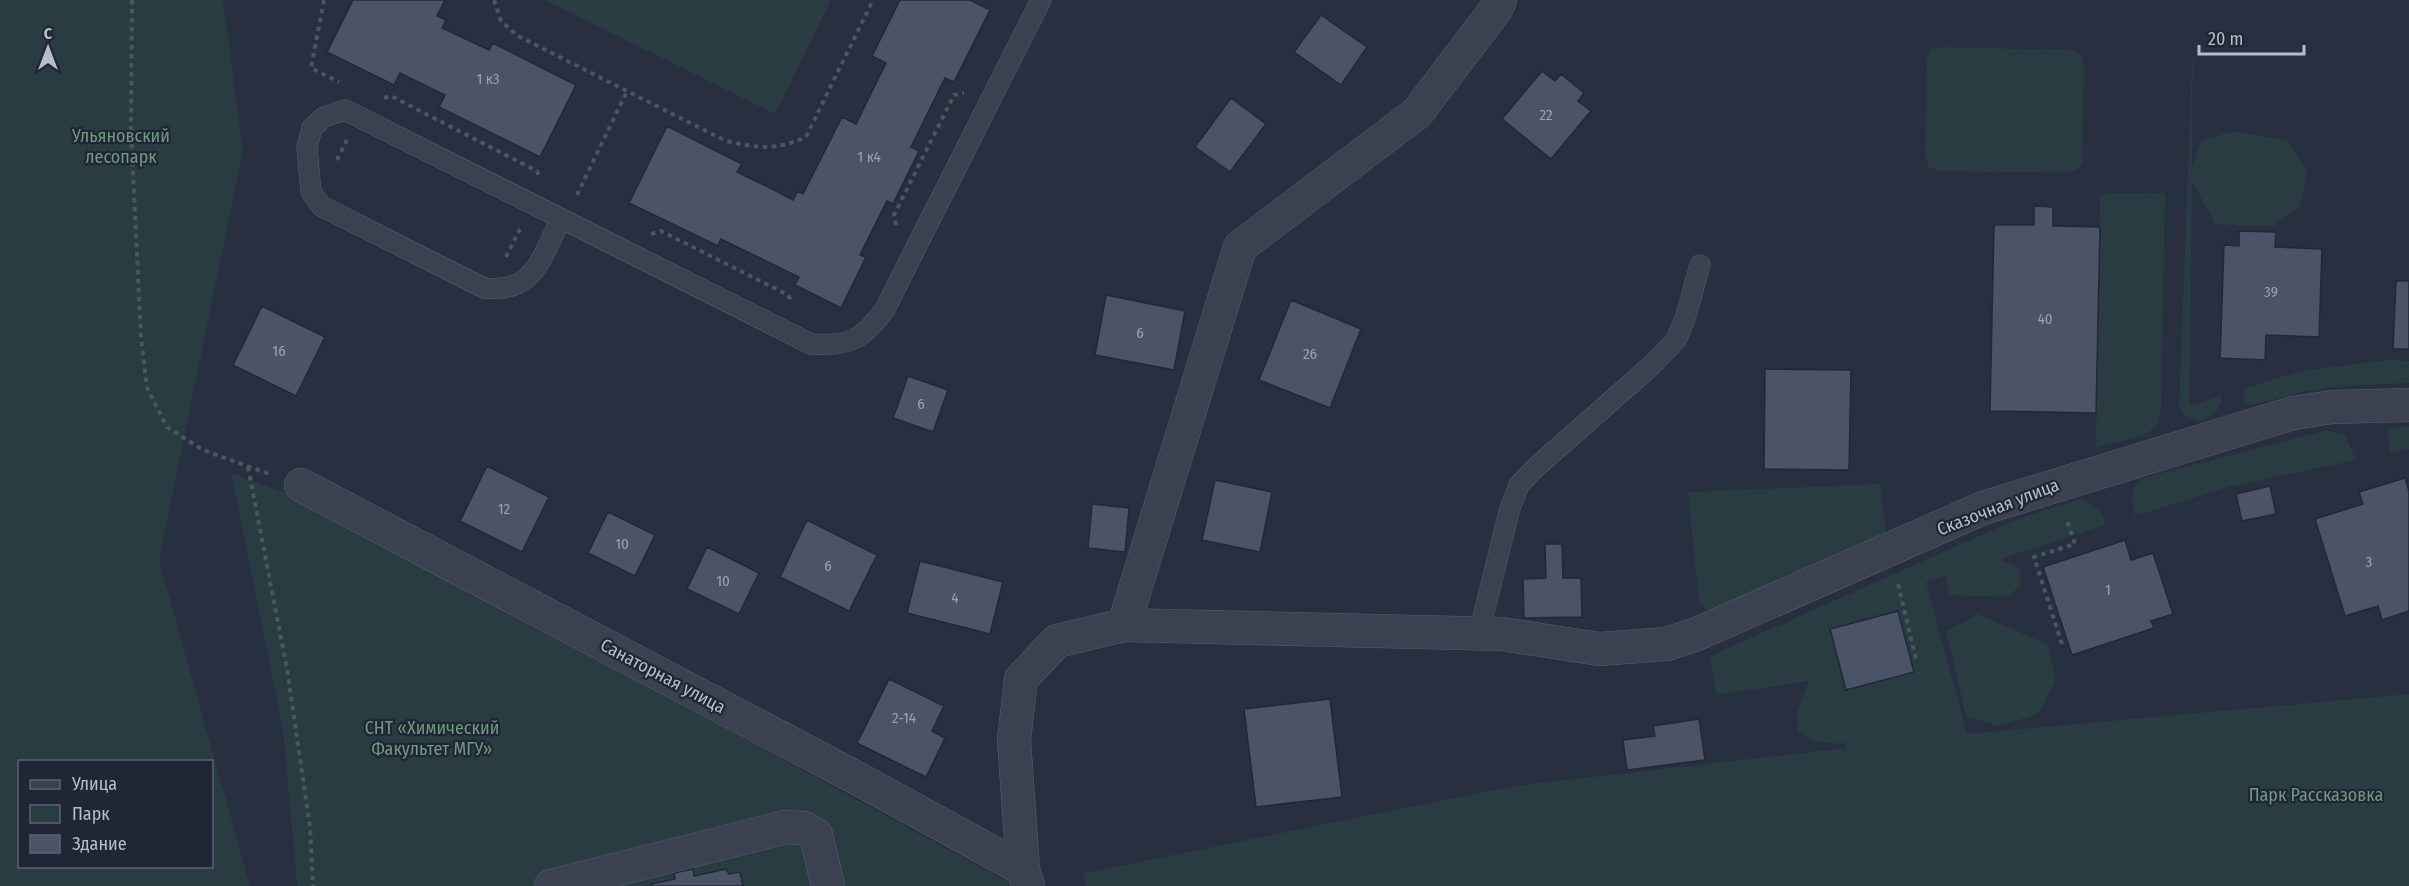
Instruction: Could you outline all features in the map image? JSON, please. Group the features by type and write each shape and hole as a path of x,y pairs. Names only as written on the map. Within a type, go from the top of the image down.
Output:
{"street":[{"path":"1124,625 1240,247 1417,113 1496,9 1500,0"},
{"name":"Сказочная улица","path":"1025,877 1014,740 1021,679 1057,641 1124,625 1502,634 1599,649 1633,648 1677,641 1983,508 2294,413 2332,407 2409,405"},
{"name":"Санаторная улица","path":"301,486 851,775 1025,877"},
{"path":"551,886 786,827 804,828 816,835 828,886"}],"lane":[{"path":"563,220 535,270 525,281 506,290 490,289 321,206 311,192 308,147 312,128 324,117 345,111 359,117 811,344 833,345 853,341 871,330 885,309 1041,0"},
{"path":"1479,633 1510,508 1519,486 1534,469 1652,365 1676,340 1685,319 1700,265"}],"path":[{"path":"132,0 131,131 141,337 147,387 167,427 203,450 301,486"},
{"path":"324,0 311,68 376,100 391,96 537,171 542,186 490,289"},
{"path":"494,0 501,21 518,36 726,141 754,147 785,147 806,137 873,0"},
{"path":"563,220 627,91"},
{"path":"898,234 894,215 954,95 969,92"},
{"path":"317,200 369,97"},
{"path":"644,236 661,231 788,295 794,305"},
{"path":"248,467 287,669 310,827 313,886"},
{"path":"2062,644 2034,557 2075,544 2063,510"},
{"path":"1897,580 1916,659"}],"green space":[{"name":"Ульяновский лесопарк","path":"0,0 223,0 243,150 159,560 250,886 0,886"},
{"path":"545,0 831,0 775,114"},
{"path":"2193,38 2192,169 2201,141 2234,131 2287,141 2307,170 2300,207 2271,227 2215,224 2192,181 2190,405 2222,396 2222,401 2215,412 2199,421 2183,415 2179,407"},
{"path":"1941,47 2071,50 2080,53 2084,63 2082,162 2078,169 2069,173 1938,171 1929,167 1925,157 1927,59 1932,49"},
{"path":"2165,193 2161,408 2158,425 2145,435 2096,448 2100,194"},
{"path":"2389,360 2409,361 2409,383 2340,386 2302,392 2252,405 2245,403 2243,389 2300,371"},
{"path":"2409,427 2409,449 2390,453 2388,434 2391,429"},
{"path":"2327,430 2345,435 2356,460 2228,487 2135,516 2133,491 2143,478"},
{"name":"СНТ «Химический Факультет МГУ»","path":"231,473 309,501 1008,882 1009,886 297,886 283,729"},
{"path":"1880,484 1886,532 1881,538 1719,609 1707,610 1699,602 1688,492"},
{"name":"Парк Рассказовка","path":"2083,499 2099,509 2106,525 2000,559 2020,569 2021,587 2004,597 1949,595 1946,576 1926,582 1967,734 2409,694 2409,886 1085,886 1084,873 1514,786 1846,748 1845,743 1820,742 1798,732 1797,714 1809,681 1716,695 1710,656 1995,529 2035,513"},
{"path":"1978,614 2049,645 2055,681 2038,714 1999,726 1966,716 1946,631"}],"building":[{"path":"353,0 445,0 437,16 446,20 442,28 489,50 493,43 576,85 540,157 439,107 445,95 400,73 394,85 327,52"},
{"path":"900,0 970,0 990,10 954,82 945,78 911,147 919,151 893,204 887,201 860,255 866,257 841,308 795,285 799,277 721,239 718,246 629,203 667,126 742,164 737,172 793,200 798,191 803,194 842,117 856,124 886,63 872,56"},
{"path":"1321,15 1367,47 1341,85 1294,52"},
{"path":"1542,71 1555,81 1561,74 1584,93 1578,101 1591,111 1551,159 1502,119"},
{"path":"1231,98 1266,124 1230,172 1195,147"},
{"path":"2034,206 2053,207 2053,226 2100,227 2096,413 1990,411 1994,225 2034,225"},
{"path":"2239,231 2276,232 2275,247 2322,249 2319,337 2266,335 2265,360 2220,358 2224,245 2239,246"},
{"path":"2396,281 2409,281 2409,349 2393,349"},
{"path":"1106,295 1185,311 1174,370 1095,355"},
{"path":"1291,300 1361,329 1330,408 1259,380"},
{"path":"262,306 325,337 296,396 233,365"},
{"path":"1765,369 1851,370 1849,470 1764,469"},
{"path":"908,376 948,390 933,432 893,418"},
{"path":"487,466 549,497 522,552 460,521"},
{"path":"2405,478 2409,491 2409,611 2382,620 2378,606 2345,616 2315,519 2363,504 2359,492"},
{"path":"1215,480 1272,492 1260,552 1202,540"},
{"path":"2270,486 2276,514 2242,521 2236,494"},
{"path":"1092,504 1129,508 1125,552 1088,548"},
{"path":"608,512 655,535 635,576 588,553"},
{"path":"807,520 877,555 849,611 780,577"},
{"path":"2125,540 2131,560 2153,553 2173,614 2151,621 2154,628 2072,655 2043,567"},
{"path":"1545,544 1562,544 1563,578 1581,578 1582,617 1524,618 1523,579 1546,578"},
{"path":"707,547 759,573 739,614 687,589"},
{"path":"920,561 1003,582 990,634 907,613"},
{"path":"1898,611 1914,672 1846,690 1830,629"},
{"path":"889,679 944,706 932,731 945,738 926,777 857,743"},
{"path":"1330,699 1342,797 1256,807 1244,709"},
{"path":"1699,719 1705,760 1627,770 1623,740 1655,736 1653,726"},
{"path":"693,869 694,876 726,869 729,874 740,872 743,886 652,886 651,884 675,879 674,873"}]}
